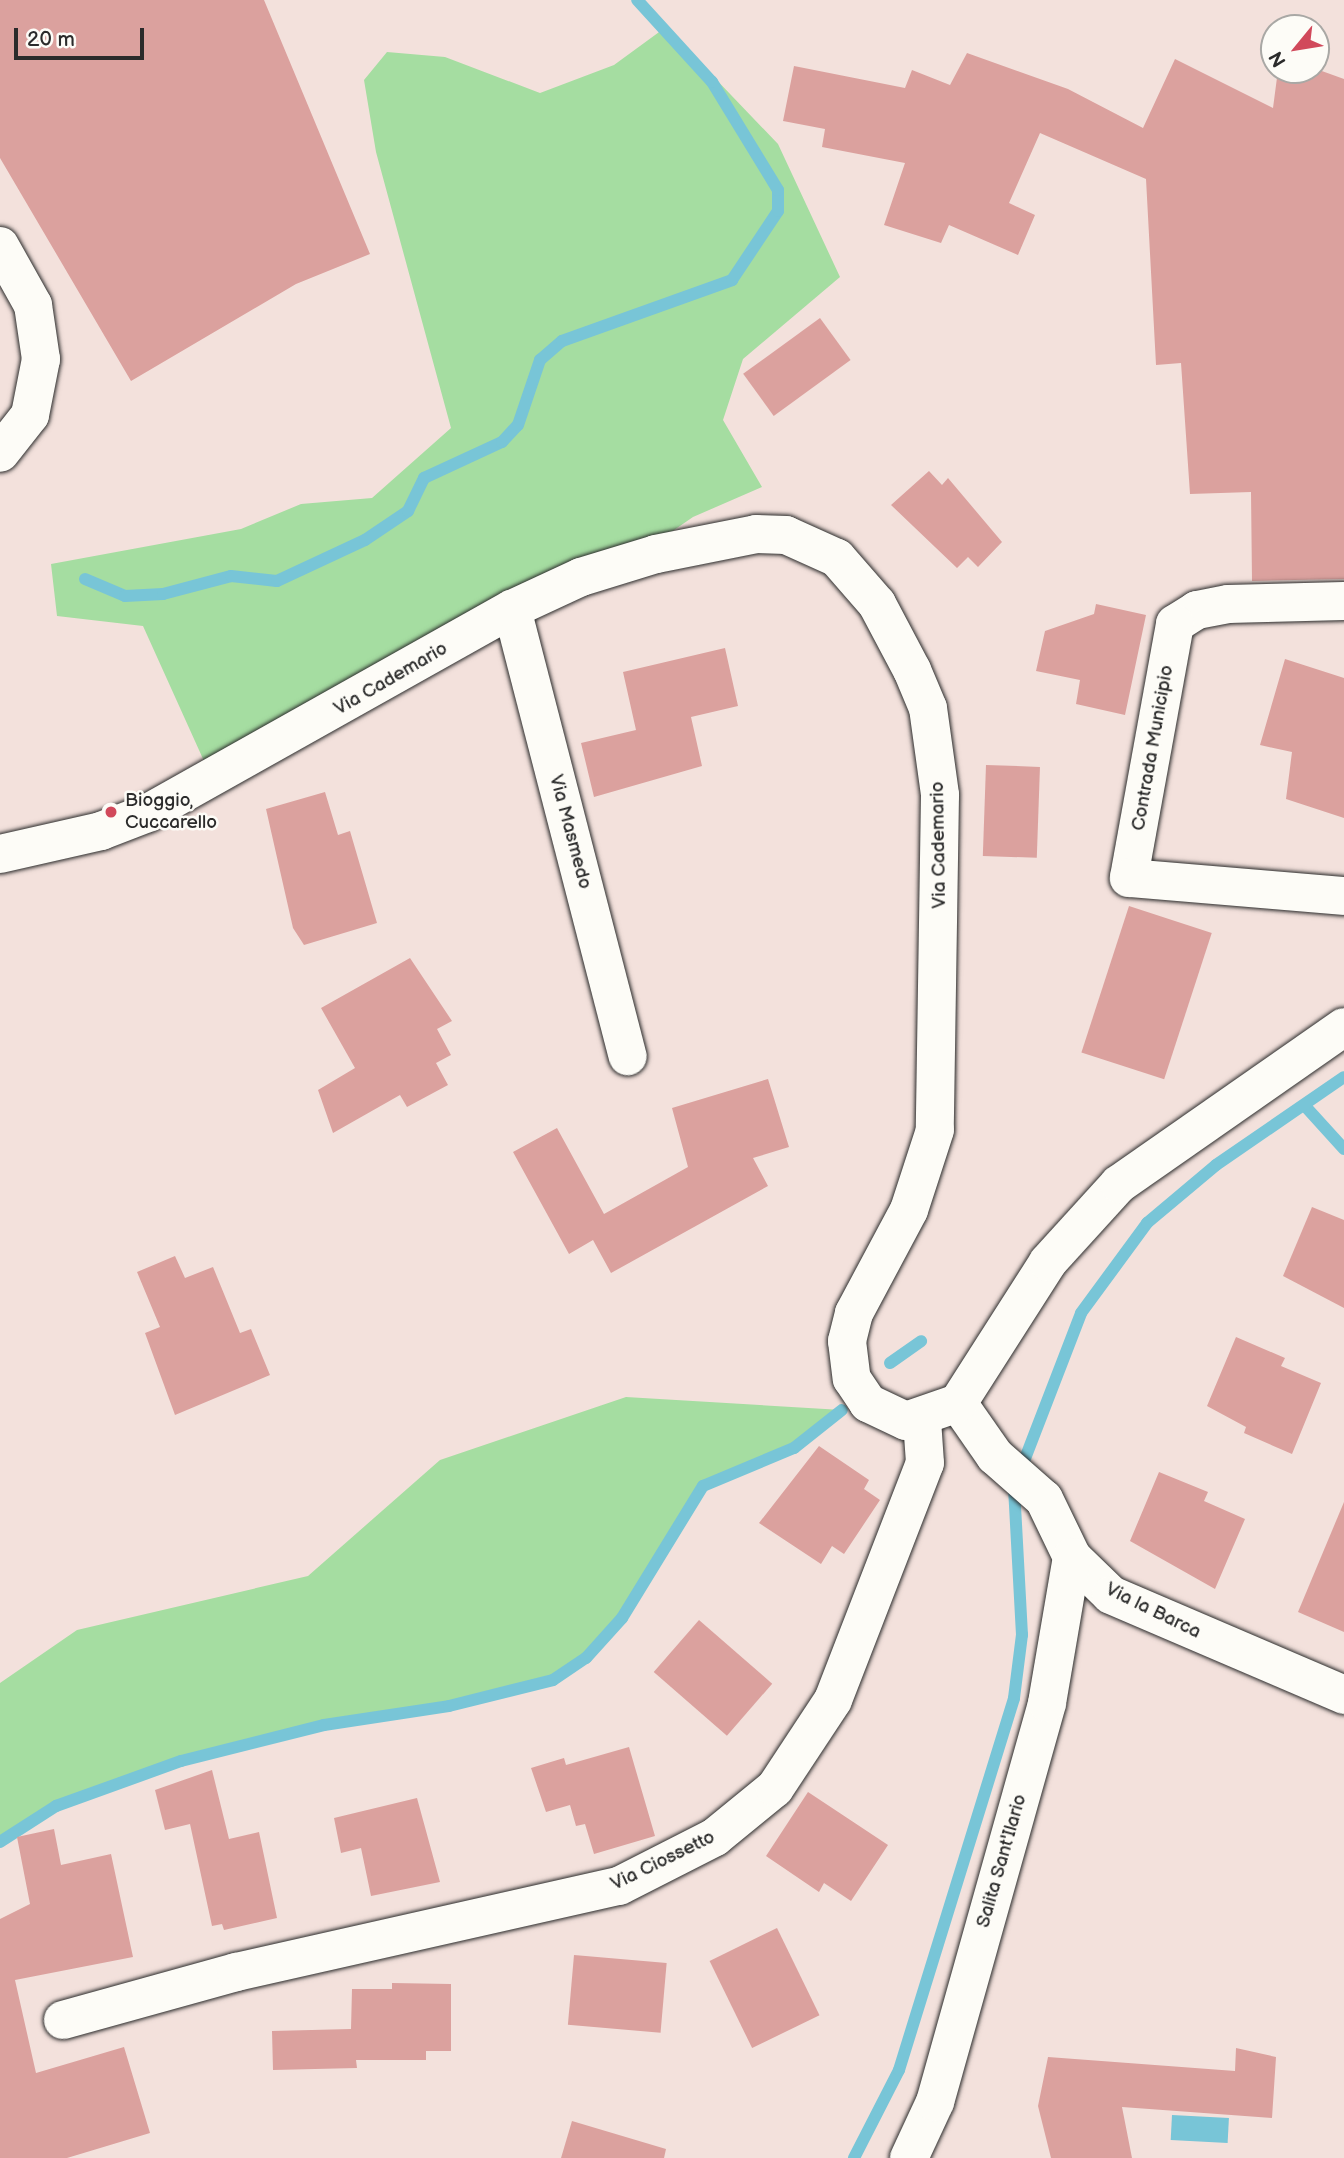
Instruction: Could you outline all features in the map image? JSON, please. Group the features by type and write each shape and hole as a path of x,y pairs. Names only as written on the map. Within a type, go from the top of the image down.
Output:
{"street":[{"path":"0,247 33,305 41,359 30,415 0,453"},
{"name":"Via Cademario","path":"0,853 102,831 148,813 512,609 581,577 656,554 756,534 786,535 837,558 895,634 928,708 936,746 939,1070 926,1169 854,1313 847,1361 868,1403 891,1418 922,1420"},
{"name":"Contrada Municipio","path":"1344,601 1228,604 1197,610 1175,624 1129,878 1344,896"},
{"name":"Via Masmedo","path":"512,609 628,1056"},
{"path":"922,1420 958,1403 1084,1216 1174,1141 1344,1027"},
{"name":"Via la Barca","path":"958,1403 1060,1526 1072,1557 1111,1595 1344,1695"},
{"name":"Via Ciossetto","path":"64,2020 236,1972 619,1886 715,1837 775,1788 833,1700 925,1463 922,1420"},
{"name":"Salita Sant'Ilario","path":"909,2158 935,2102 1047,1703 1072,1557"}],"green space":[{"path":"666,27 778,144 840,277 743,359 723,420 762,487 693,517 626,563 213,781 143,626 57,616 51,564 241,529 301,504 372,498 451,428 376,152 364,80 387,52 445,57 540,93 614,65"},
{"path":"626,1397 842,1410 794,1448 703,1486 622,1618 586,1658 553,1680 449,1706 324,1725 181,1761 56,1806 0,1842 0,1683 77,1630 308,1576 440,1460"}],"water":[{"path":"1172,2115 1229,2118 1228,2143 1171,2140"}],"building":[{"path":"0,0 264,0 370,254 296,284 131,381 0,158"},
{"path":"967,53 1068,89 1143,128 1175,59 1273,108 1276,84 1330,84 1330,74 1344,79 1344,579 1252,581 1251,492 1190,494 1181,363 1156,365 1146,179 1040,133 1009,203 1035,215 1018,255 949,225 941,243 884,225 905,163 822,147 825,129 783,121 794,66 905,88 912,70 950,85"},
{"path":"820,318 851,360 774,416 743,374"},
{"path":"929,471 942,485 948,478 1002,542 978,567 968,557 957,568 891,505"},
{"path":"1096,604 1146,615 1125,715 1076,704 1080,680 1036,671 1045,631 1094,614"},
{"path":"725,648 738,706 691,717 702,766 594,797 581,743 636,730 623,672"},
{"path":"1285,659 1344,678 1344,818 1286,799 1292,752 1260,745"},
{"path":"986,765 1040,767 1037,858 983,856"},
{"path":"325,792 338,835 350,831 377,923 304,945 293,928 266,809"},
{"path":"1129,906 1212,933 1164,1079 1081,1052"},
{"path":"410,958 452,1021 437,1029 451,1055 436,1063 448,1085 407,1107 400,1095 333,1133 318,1090 355,1068 321,1008"},
{"path":"768,1079 789,1147 753,1158 768,1186 611,1273 593,1240 569,1254 513,1152 557,1128 604,1214 688,1167 672,1108"},
{"path":"1312,1207 1344,1220 1344,1308 1283,1276"},
{"path":"175,1256 185,1278 213,1267 240,1333 251,1329 270,1375 175,1415 145,1333 160,1327 137,1272"},
{"path":"1236,1337 1285,1358 1281,1366 1321,1383 1292,1454 1244,1433 1246,1427 1207,1406"},
{"path":"819,1446 869,1480 864,1489 880,1500 844,1554 832,1546 821,1564 759,1523"},
{"path":"1159,1472 1208,1492 1204,1501 1245,1519 1215,1589 1130,1541"},
{"path":"1344,1502 1344,1632 1298,1612"},
{"path":"699,1620 772,1684 727,1736 654,1672"},
{"path":"629,1747 655,1836 594,1854 585,1824 576,1826 570,1805 546,1812 531,1768 564,1758 566,1765"},
{"path":"212,1770 229,1839 259,1832 277,1918 224,1930 222,1924 212,1926 190,1824 165,1830 155,1790"},
{"path":"808,1792 888,1845 851,1901 824,1883 819,1892 766,1856"},
{"path":"417,1798 440,1882 371,1896 361,1848 341,1853 334,1818"},
{"path":"54,1829 61,1865 111,1854 133,1957 15,1980 36,2073 124,2047 150,2133 67,2158 0,2158 0,1919 30,1904 17,1837"},
{"path":"777,1928 820,2015 752,2048 710,1961"},
{"path":"574,1955 667,1963 661,2033 568,2025"},
{"path":"392,1983 451,1984 451,2051 426,2051 426,2060 356,2060 357,2068 273,2070 272,2031 351,2029 352,1989 392,1989"},
{"path":"1236,2048 1276,2057 1272,2118 1122,2107 1132,2158 1051,2158 1038,2106 1048,2057 1235,2071"},
{"path":"572,2121 666,2149 664,2158 561,2158"}],"waterway":[{"path":"85,579 125,596 163,594 231,576 277,581 365,540 408,511 424,478 502,442 518,425 540,360 562,341 732,280 778,211 778,190 712,82 637,0"},
{"path":"854,2158 899,2070 1014,1698 1022,1635 1014,1487 1081,1313 1147,1223 1216,1165 1344,1077"},
{"path":"1305,1106 1344,1149"},
{"path":"890,1363 921,1341"},
{"path":"0,1842 56,1806 181,1761 324,1725 449,1706 553,1680 586,1658 622,1618 703,1486 794,1448 842,1410"}],"place":[{"name":"Bioggio, Cuccarello","path":"111,812"}]}
